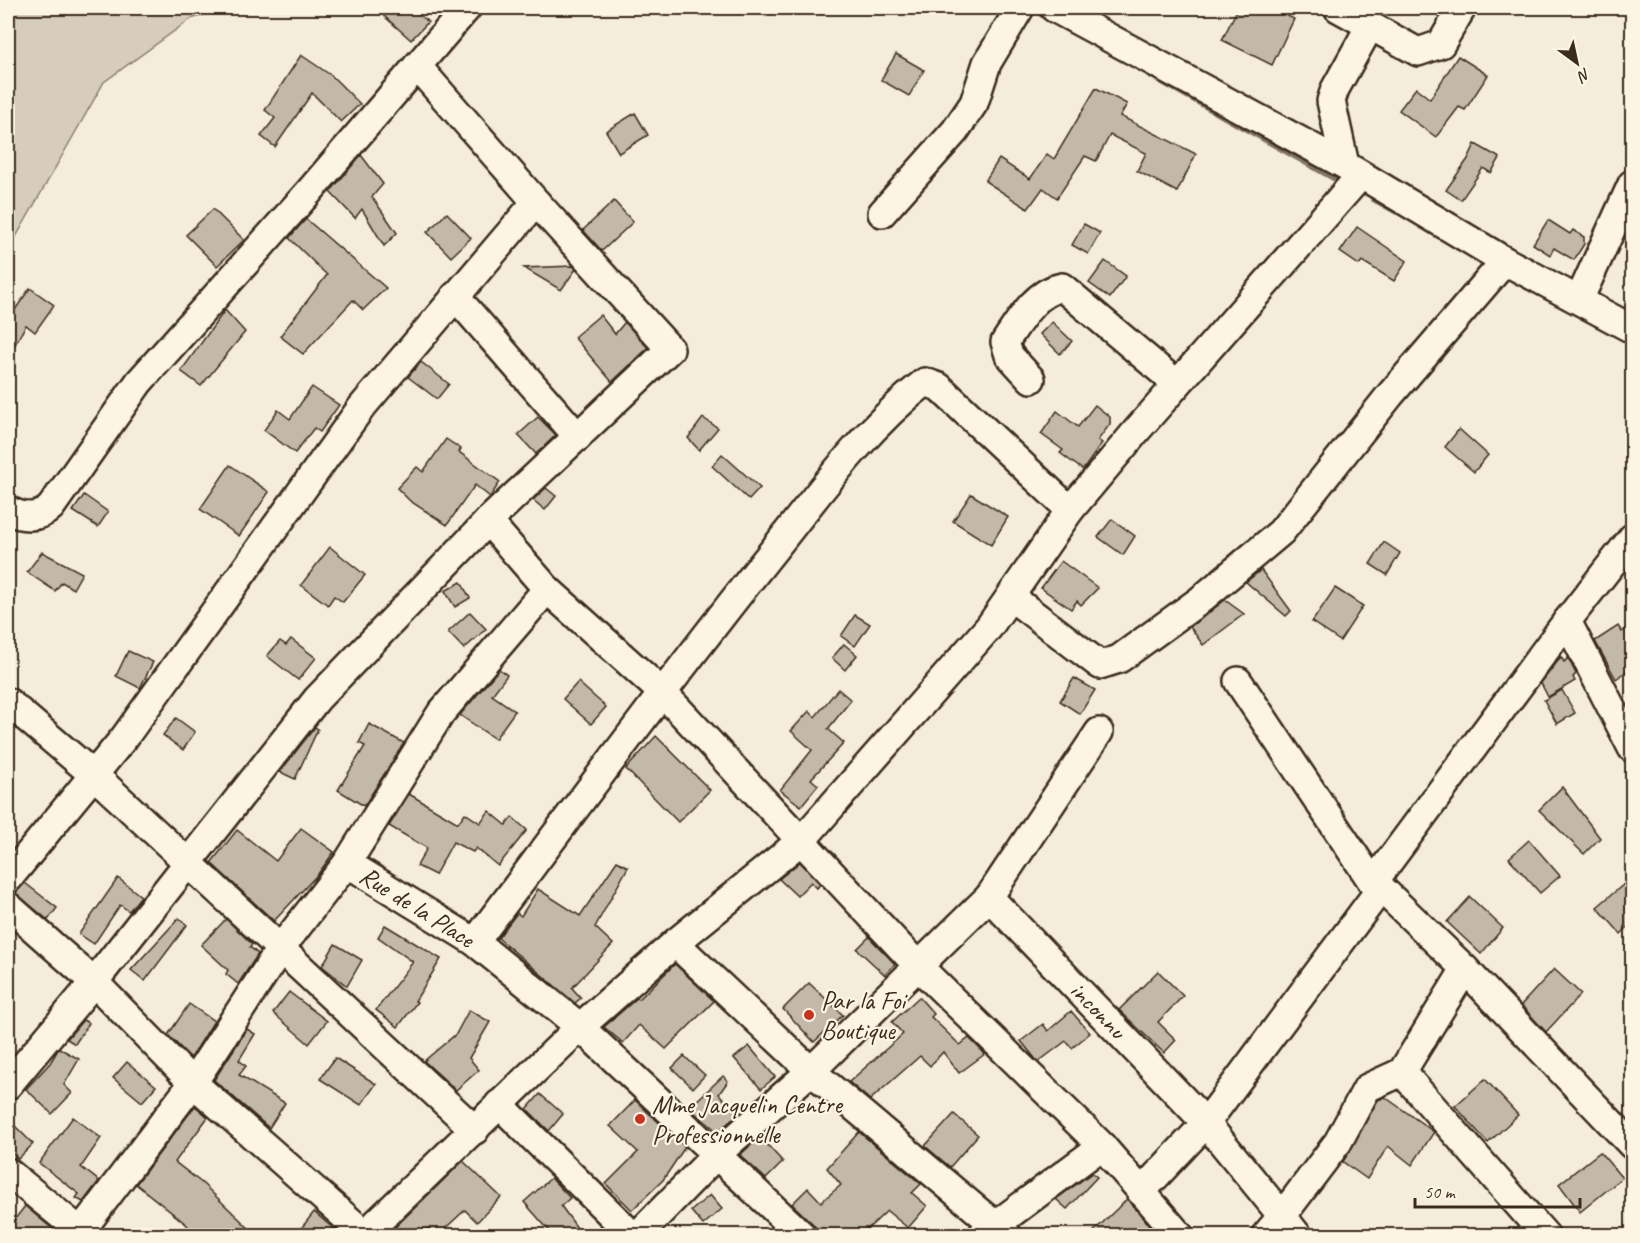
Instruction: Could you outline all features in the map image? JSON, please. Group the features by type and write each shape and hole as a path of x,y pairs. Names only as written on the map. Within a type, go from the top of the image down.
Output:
{"street":[{"path":"8,510 27,516 40,515 51,507 139,382 467,8"},
{"path":"882,213 955,131 974,103 987,63 1020,8"},
{"path":"1054,8 1353,170 1505,261 1632,329"},
{"path":"1338,8 1418,52 1441,44 1461,8"},
{"path":"1353,170 1331,100 1335,88 1370,26"},
{"path":"8,1085 94,982 317,699 488,521 670,349 536,202 417,66"},
{"path":"8,906 94,982 193,1083 365,1235 580,1027 675,943 802,840 989,627 1070,510 1353,170"},
{"path":"1579,300 1632,184"},
{"path":"8,879 95,776 361,408 536,202"},
{"path":"1011,597 1101,665 1119,659 1199,601 1281,532 1390,395 1505,261"},
{"path":"1031,379 1009,355 1005,342 1032,304 1048,290 1062,287 1177,384"},
{"path":"455,296 578,437"},
{"path":"475,942 664,694 703,638 843,464 925,382 939,387 1070,510"},
{"path":"488,521 547,589 664,694 920,967 1102,1146 1180,1236"},
{"path":"1141,1192 1206,1123 1567,621 1628,553"},
{"path":"347,862 441,713 547,589"},
{"path":"1567,621 1632,748"},
{"path":"1238,681 1377,885 1465,969 1632,1145"},
{"path":"8,702 95,776 475,1130"},
{"path":"499,1104 635,1236 717,1154 811,1071 920,967 989,897 1099,732"},
{"name":"Rue de la Place","path":"81,1234 193,1083 280,949 347,862 475,942 580,1027 803,1236"},
{"name":"inconnu","path":"989,897 1206,1123 1282,1229"},
{"path":"675,943 811,1071 995,1232 1102,1146"},
{"path":"1282,1229 1338,1142 1367,1089 1402,1072 1465,969"},
{"path":"1402,1072 1546,1236"},
{"path":"8,1172 81,1234"}],"shaded area":[{"path":"8,8 225,8 191,19 104,82 8,251"}],"building":[{"path":"375,8 412,8 428,22 411,40"},
{"path":"1238,8 1271,8 1294,19 1272,65 1222,40"},
{"path":"896,54 924,70 909,96 881,80"},
{"path":"301,55 332,76 360,104 341,122 312,93 275,147 261,136 275,118 265,110"},
{"path":"1458,56 1488,75 1465,110 1459,107 1436,137 1399,110 1416,88 1430,99"},
{"path":"1096,88 1127,104 1120,116 1196,154 1177,192 1137,171 1146,153 1110,135 1096,161 1085,156 1057,198 1043,188 1028,209 985,181 999,159 1030,179 1047,154 1054,159"},
{"path":"635,113 648,135 619,153 606,131"},
{"path":"1475,144 1500,158 1491,173 1483,168 1461,200 1446,190 1468,159"},
{"path":"361,155 383,184 372,197 397,233 384,246 362,209 355,218 330,192"},
{"path":"614,201 633,222 602,251 583,230"},
{"path":"213,209 244,240 217,266 186,235"},
{"path":"447,213 471,238 451,257 427,232"},
{"path":"306,219 386,288 363,310 353,300 303,354 280,336 327,275 289,238"},
{"path":"1548,220 1570,234 1573,230 1584,237 1584,244 1574,260 1554,248 1550,255 1533,244"},
{"path":"1084,224 1100,233 1088,254 1072,245"},
{"path":"1357,227 1407,261 1394,281 1362,261 1359,265 1340,252"},
{"path":"1105,261 1126,276 1110,298 1089,283"},
{"path":"573,266 576,269 561,290 524,268"},
{"path":"30,288 54,305 35,332 26,325 8,357 8,320"},
{"path":"225,310 245,332 201,386 181,371"},
{"path":"600,315 615,334 625,322 648,348 612,382 574,337"},
{"path":"1052,322 1072,341 1060,354 1040,334"},
{"path":"421,362 449,384 437,399 408,377"},
{"path":"312,387 339,405 320,432 314,428 295,453 264,430 278,410 290,419"},
{"path":"1095,405 1110,417 1110,424 1098,440 1102,443 1083,470 1060,453 1063,450 1041,434 1057,411 1078,427"},
{"path":"538,417 556,435 536,454 518,435"},
{"path":"703,418 718,428 699,450 688,438"},
{"path":"1459,429 1488,455 1474,472 1445,447"},
{"path":"446,439 461,449 459,452 500,482 490,497 475,485 447,525 410,501 397,488 417,467 423,472"},
{"path":"722,454 760,488 749,500 712,466"},
{"path":"230,465 269,492 239,536 200,509"},
{"path":"546,488 556,496 545,510 533,500"},
{"path":"971,494 1008,517 991,545 953,521"},
{"path":"84,495 108,512 98,527 73,511"},
{"path":"1112,519 1135,536 1123,555 1098,537"},
{"path":"1384,542 1400,553 1387,575 1370,564"},
{"path":"330,547 365,575 343,602 334,596 328,605 301,585"},
{"path":"42,552 82,573 73,589 62,582 55,591 27,572"},
{"path":"1061,561 1098,588 1081,605 1077,601 1071,609 1041,588"},
{"path":"1261,570 1291,611 1286,616 1246,582"},
{"path":"461,582 470,598 455,607 445,591"},
{"path":"1335,588 1363,606 1340,641 1312,622"},
{"path":"1225,600 1244,614 1203,645 1190,627"},
{"path":"470,612 486,629 464,649 448,632"},
{"path":"855,615 870,624 855,646 841,636"},
{"path":"1632,624 1632,667 1616,679 1595,641 1618,626 1622,632"},
{"path":"291,639 316,658 298,680 267,656 280,641 286,645"},
{"path":"844,644 857,655 845,670 832,658"},
{"path":"128,651 153,662 140,688 116,676"},
{"path":"1561,657 1564,662 1568,658 1576,674 1573,677 1575,681 1548,697 1541,683"},
{"path":"499,669 507,675 492,695 515,711 495,739 460,715"},
{"path":"1074,678 1095,690 1080,714 1060,701"},
{"path":"578,682 606,707 591,724 563,699"},
{"path":"838,689 851,700 828,729 844,743 811,779 818,785 801,806 780,790 812,750 791,731 809,711 815,717"},
{"path":"1562,690 1575,713 1557,724 1544,700"},
{"path":"176,718 195,732 183,750 163,735"},
{"path":"369,724 404,743 364,806 338,790 365,746 359,743"},
{"path":"315,727 318,729 295,779 280,772"},
{"path":"656,736 710,790 678,822 626,769"},
{"path":"1562,787 1600,838 1584,854 1539,810"},
{"path":"409,794 458,823 465,813 480,823 489,811 506,825 512,817 527,830 498,866 476,848 473,852 453,842 435,875 417,866 427,848 389,826"},
{"path":"301,828 334,852 318,874 274,921 211,863 237,830 276,861"},
{"path":"1529,840 1560,876 1540,893 1509,858"},
{"path":"617,861 628,867 595,927 613,944 572,988 581,998 575,1003 498,938 517,913 521,916 538,889 580,916"},
{"path":"800,862 820,884 817,888 811,882 797,896 779,879"},
{"path":"118,878 141,896 129,911 120,905 94,944 79,934"},
{"path":"25,883 57,908 48,920 15,893"},
{"path":"1624,884 1632,894 1632,923 1621,934 1597,907"},
{"path":"1470,897 1503,928 1481,954 1447,922"},
{"path":"179,918 187,925 145,981 131,970"},
{"path":"226,919 252,944 250,947 258,954 238,984 226,974 228,970 201,945"},
{"path":"385,925 441,959 415,1001 417,1002 398,1027 376,1010 413,962 378,937"},
{"path":"869,937 895,964 885,975 857,949"},
{"path":"335,944 362,960 347,986 322,966"},
{"path":"675,964 714,1001 666,1049 639,1025 623,1043 604,1027 637,998 639,999"},
{"path":"1554,969 1581,994 1546,1032 1521,1005"},
{"path":"1158,971 1183,996 1158,1022 1176,1040 1164,1053 1119,1010"},
{"path":"809,983 843,1015 814,1042 783,1009"},
{"path":"289,992 327,1021 309,1044 273,1013"},
{"path":"919,997 934,1014 931,1017 960,1045 969,1038 985,1054 959,1073 943,1052 930,1066 920,1056 870,1100 849,1082 903,1034 892,1022"},
{"path":"189,1004 214,1021 191,1058 168,1035"},
{"path":"469,1010 490,1022 469,1058 479,1070 456,1090 424,1061 456,1034"},
{"path":"1071,1011 1090,1033 1072,1048 1066,1041 1038,1062 1021,1041 1043,1024 1048,1031"},
{"path":"83,1020 89,1023 75,1044 67,1039"},
{"path":"247,1029 255,1034 239,1060 246,1066 239,1075 285,1103 269,1128 214,1080"},
{"path":"749,1046 775,1077 761,1089 734,1058"},
{"path":"59,1048 79,1059 64,1085 72,1093 52,1114 26,1089 50,1063"},
{"path":"684,1056 705,1075 693,1088 672,1068"},
{"path":"335,1058 376,1084 361,1105 320,1079"},
{"path":"127,1062 156,1086 142,1102 113,1078"},
{"path":"723,1076 728,1081 719,1094 738,1114 718,1132 689,1108"},
{"path":"1485,1079 1518,1115 1488,1143 1455,1106"},
{"path":"540,1094 563,1114 549,1131 527,1109"},
{"path":"1385,1097 1434,1132 1412,1165 1388,1146 1367,1179 1343,1162 1378,1100"},
{"path":"635,1100 685,1147 663,1180 632,1210 606,1184 638,1152 610,1126"},
{"path":"195,1106 208,1117 175,1162 203,1184 257,1236 196,1236 186,1224 136,1184"},
{"path":"954,1114 978,1135 950,1167 925,1146"},
{"path":"73,1117 101,1138 81,1167 99,1181 83,1202 76,1198 79,1194 39,1163"},
{"path":"8,1119 33,1144 18,1159 8,1149"},
{"path":"859,1132 921,1184 912,1193 927,1206 908,1228 887,1211 860,1236 818,1236 814,1225 792,1204 808,1188 821,1202 841,1185 827,1168"},
{"path":"760,1137 783,1162 766,1179 740,1155"},
{"path":"1600,1152 1622,1178 1580,1212 1559,1184"},
{"path":"463,1161 501,1197 477,1222 465,1210 437,1236 428,1228 421,1236 386,1236"},
{"path":"1092,1173 1097,1177 1067,1209 1056,1199"},
{"path":"551,1178 570,1198 561,1206 583,1236 554,1236 524,1202"},
{"path":"710,1195 722,1209 703,1225 691,1211"},
{"path":"1127,1199 1159,1236 1089,1236"},
{"path":"25,1206 61,1236 8,1236 8,1228"},
{"path":"314,1212 342,1236 295,1236"}],"waterway":[{"path":"1034,9 1050,19"},
{"path":"1149,74 1345,184"},
{"path":"1374,199 1396,211"}],"place":[{"name":"Par la Foi Boutique","path":"809,1015"},
{"name":"Mme Jacquelin Centre Professionnelle","path":"640,1119"}]}
